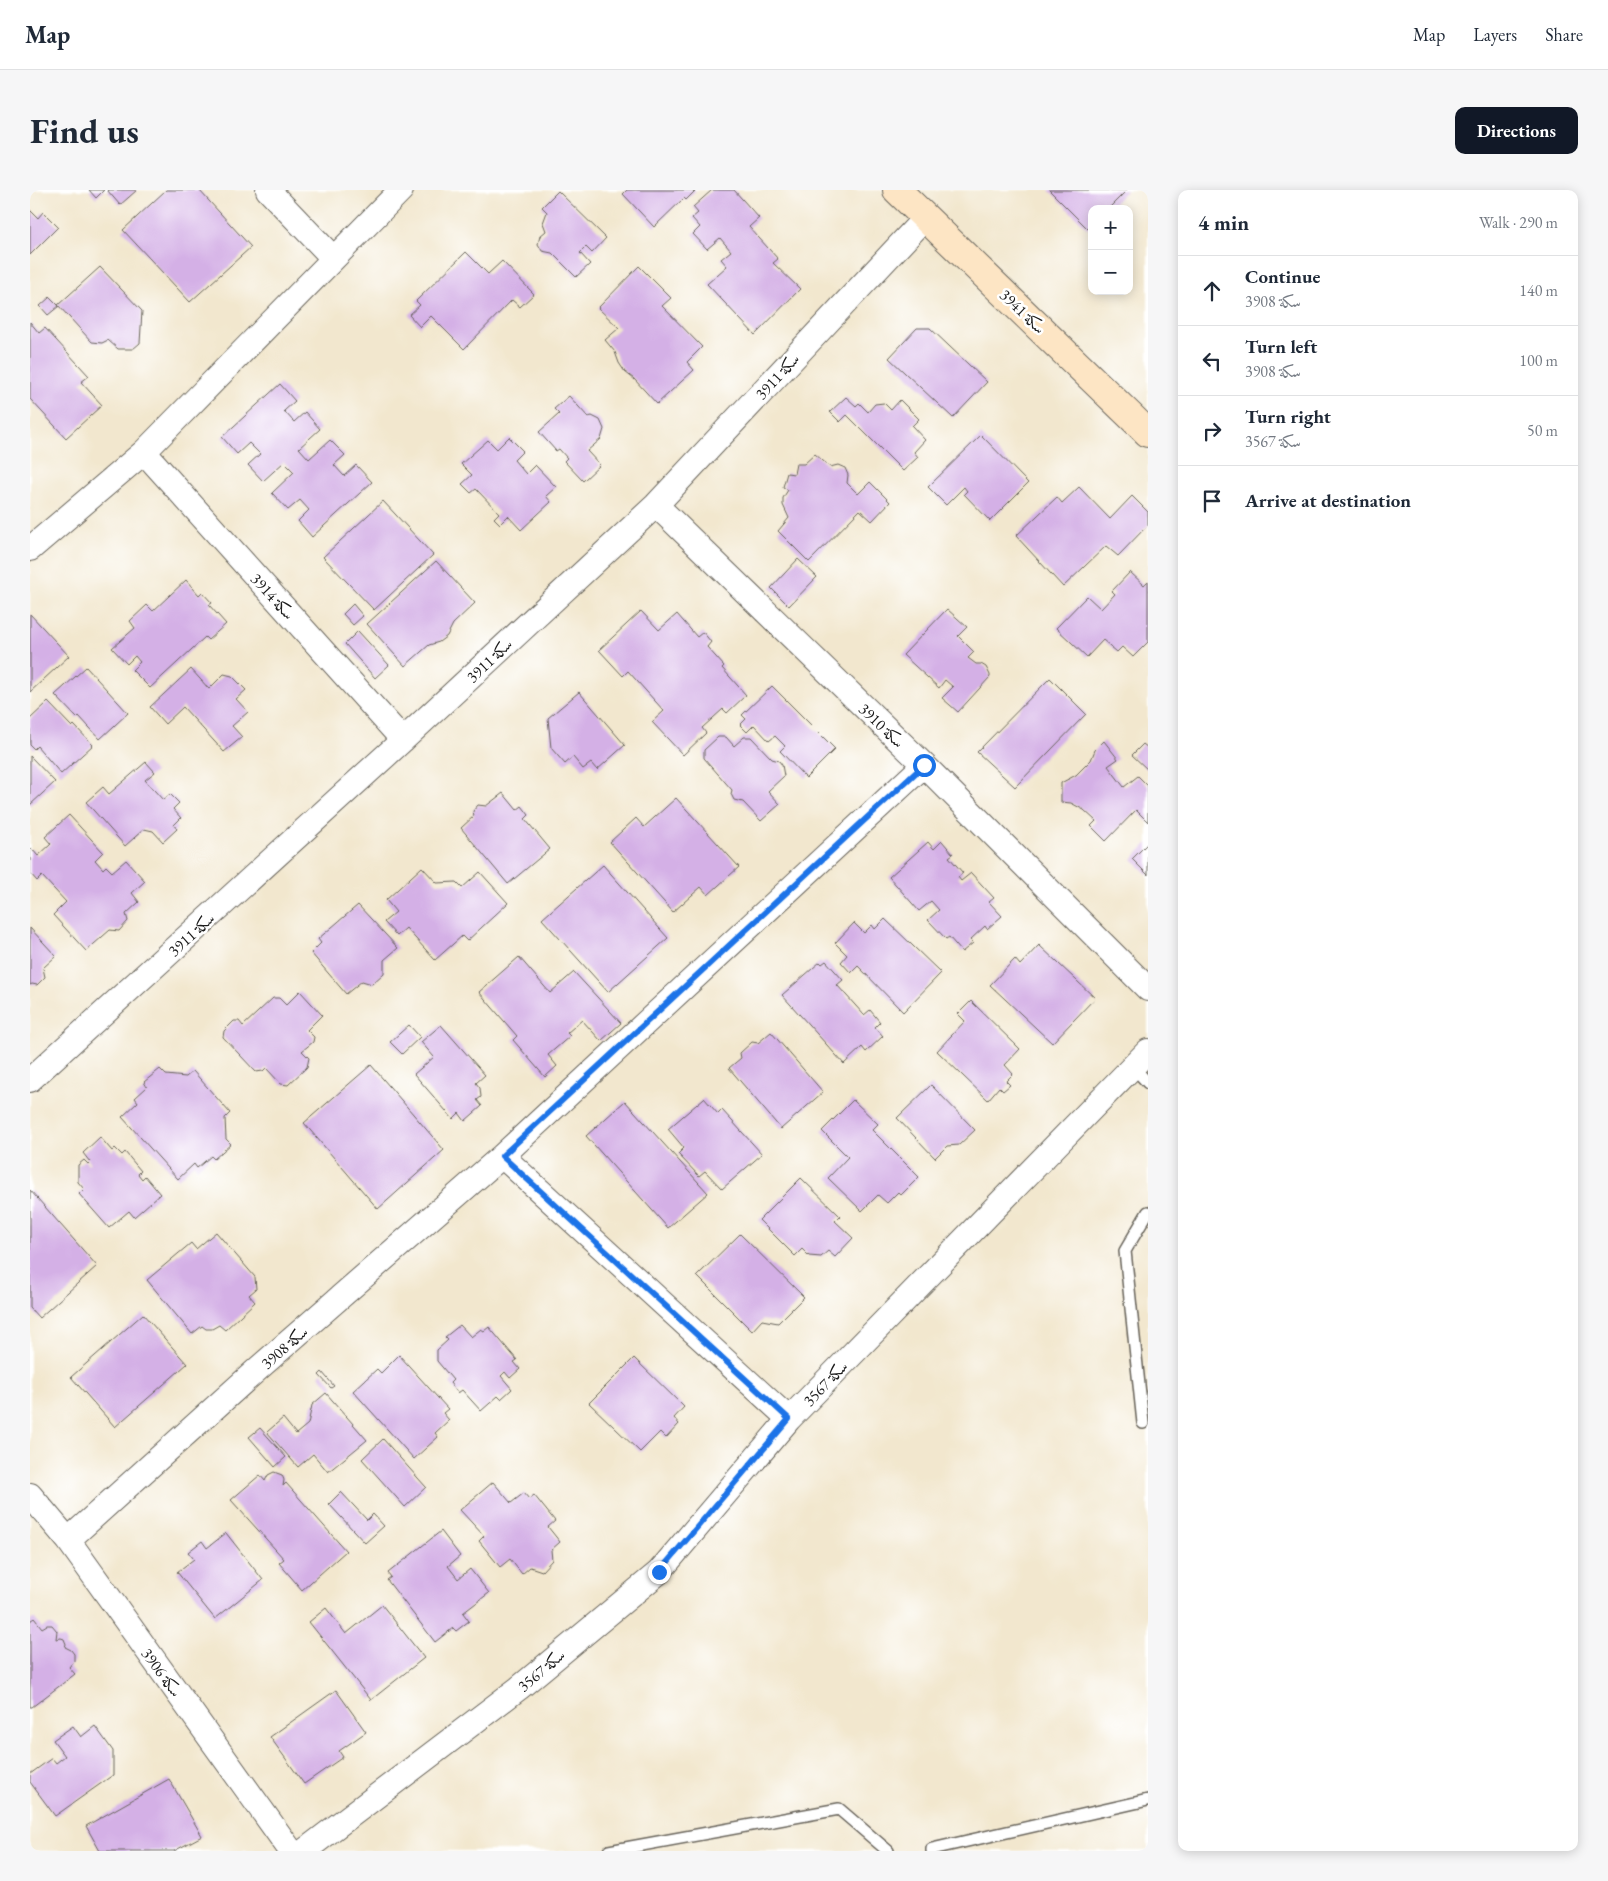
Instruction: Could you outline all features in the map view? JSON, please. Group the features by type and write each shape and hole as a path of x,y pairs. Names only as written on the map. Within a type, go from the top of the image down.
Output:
{"street":[{"path":"268,190 334,258"},
{"path":"30,549 144,452 401,190"},
{"name":"سكة 3941","path":"898,190 1148,433"},
{"name":"سكة 3911","path":"30,1080 403,740 656,505 926,217"},
{"name":"سكة 3914","path":"144,452 403,740"},
{"name":"سكة 3910","path":"656,505 924,765 1148,989"},
{"name":"سكة 3908","path":"68,1540 260,1367 502,1156 924,765"},
{"name":"سكة 3567","path":"304,1851 519,1688 659,1572 789,1419 1143,1067"},
{"path":"502,1156 789,1419"},
{"name":"سكة 3906","path":"30,1495 68,1540 291,1851"}],"lane":[{"path":"1143,1423 1125,1251 1148,1212"},
{"path":"932,1851 932,1849 1148,1800"},
{"path":"609,1851 668,1846 839,1809 888,1851"}],"building":[{"path":"89,190 104,190 96,198"},
{"path":"107,190 137,190 120,205"},
{"path":"166,190 199,190 251,247 190,302 123,230"},
{"path":"627,190 696,190 686,200 684,198 654,227 623,194"},
{"path":"712,190 734,190 759,218 749,227 778,259 773,263 800,289 755,335 707,284 727,266 721,259 731,251 720,238 707,249 693,234 700,227 692,218 698,213 693,207"},
{"path":"1049,190 1127,190 1112,205 1088,205 1088,229"},
{"path":"558,191 606,238 592,253 586,247 580,253 590,264 576,277 552,253 542,251 538,244 540,236 546,231 543,223 547,212 542,207"},
{"path":"30,210 38,218 43,212 58,227 30,255"},
{"path":"466,252 488,274 502,261 534,294 520,307 512,300 464,349 431,316 420,327 409,315 420,305 416,301"},
{"path":"639,266 671,298 662,306 702,347 687,362 694,370 657,404 625,372 619,363 615,352 605,340 619,328 598,308"},
{"path":"100,267 142,311 140,343 133,349 118,349 108,340 102,343 92,342 58,305"},
{"path":"50,297 59,306 48,315 40,306"},
{"path":"30,322 39,333 45,328 89,376 81,382 102,405 66,438 30,399"},
{"path":"917,328 930,328 987,382 953,418 889,358"},
{"path":"280,384 295,401 284,411 294,422 305,412 320,429 299,448 309,459 330,440 345,455 334,465 344,476 356,465 372,482 312,537 298,521 309,510 300,500 288,510 272,493 294,472 284,462 263,481 248,465 260,454 249,443 237,454 222,437"},
{"path":"569,396 588,417 592,416 600,420 604,429 601,439 587,451 600,465 583,481 564,461 567,458 559,449 556,451 539,432 559,414 554,409"},
{"path":"846,397 856,406 859,403 868,412 875,404 884,403 891,410 900,400 919,419 912,426 925,440 914,452 918,457 903,471 847,415 840,422 830,412"},
{"path":"981,435 1028,483 990,521 964,494 967,491 964,487 946,505 928,487"},
{"path":"509,437 523,451 514,460 526,474 535,465 556,487 546,496 551,502 521,530 508,516 500,524 494,518 499,513 476,489 471,493 462,484 472,475 461,464 488,440 497,449"},
{"path":"815,454 830,467 838,465 845,468 848,475 847,483 858,494 870,482 890,502 872,521 860,510 809,562 778,531 789,518 783,505 783,498 788,490 783,487 787,473 794,474 796,464 804,464"},
{"path":"1079,487 1110,519 1132,496 1148,512 1148,525 1118,556 1106,546 1063,587 1016,536 1057,497 1062,503"},
{"path":"383,501 433,555 374,610 323,557"},
{"path":"798,559 817,577 789,606 771,588"},
{"path":"436,561 475,603 453,624 447,636 439,642 429,645 405,666 367,624"},
{"path":"1130,572 1144,585 1148,581 1148,642 1133,657 1122,647 1117,652 1103,640 1087,657 1056,628 1087,596 1101,609 1115,594 1112,591"},
{"path":"186,580 199,595 202,592 212,603 209,605 226,624 208,640 205,637 150,688 132,670 140,662 135,656 127,664 112,648 135,628 130,621 147,605 153,611"},
{"path":"353,604 363,616 353,625 343,614"},
{"path":"947,609 967,627 958,636 974,652 968,658 976,664 986,667 990,675 958,712 942,698 953,687 945,680 939,688 903,655"},
{"path":"641,611 659,630 677,614 697,637 703,632 711,642 707,647 724,666 722,668 746,695 727,713 723,709 702,728 706,733 683,755 652,722 664,711 628,671 623,676 599,650"},
{"path":"30,614 69,656 30,692"},
{"path":"358,631 389,665 375,678 345,644"},
{"path":"86,667 128,713 100,739 79,716 77,718 55,695"},
{"path":"191,669 209,689 224,674 232,676 246,690 236,699 248,712 232,726 242,737 224,752 183,707 165,724 150,707"},
{"path":"1050,678 1086,714 1015,787 977,752"},
{"path":"772,686 835,749 806,778 780,751 785,746 775,736 769,741 754,725 747,732 740,725 746,719 742,715"},
{"path":"579,692 625,745 597,770 591,763 583,769 573,757 565,764 551,748 548,718"},
{"path":"48,702 93,745 61,774 37,746 34,749 30,745 30,719"},
{"path":"718,737 726,737 734,746 744,737 751,737 772,759 779,761 782,765 784,776 768,791 780,804 761,821 743,802 734,800 731,794 732,790 704,758 704,750"},
{"path":"1104,741 1118,759 1108,766 1124,787 1138,776 1148,786 1148,822 1136,810 1106,841 1091,826 1096,821 1084,810 1071,803 1061,802 1061,783 1076,775 1091,760 1095,750"},
{"path":"1143,744 1148,748 1148,770 1132,755"},
{"path":"30,756 55,782 30,805"},
{"path":"146,762 155,772 145,780 163,800 170,794 179,803 173,809 181,818 174,825 177,829 163,842 153,831 144,829 125,846 86,802 103,787 109,794"},
{"path":"503,793 517,810 522,806 529,815 525,819 550,849 508,884 461,828 474,816 473,811 478,805 486,806"},
{"path":"676,798 739,867 708,895 701,887 673,912 610,842 636,818 644,827"},
{"path":"69,815 103,852 95,860 103,869 106,866 112,872 126,860 145,881 132,893 139,902 126,914 128,921 119,931 110,930 86,951 53,915 66,902 42,876 37,881 30,873 30,851 32,849 38,856 51,844 45,837"},
{"path":"942,841 953,854 949,857 963,873 958,877 961,881 971,873 994,898 989,902 1002,916 987,929 985,926 970,940 973,943 962,952 949,937 946,939 928,920 939,910 931,901 919,911 889,877 928,842 934,849"},
{"path":"1148,843 1148,875 1132,859"},
{"path":"603,865 668,938 608,992 542,919"},
{"path":"422,867 437,883 456,882 462,888 480,872 508,903 467,941 462,936 435,960 406,928 397,936 384,922 396,912 386,900"},
{"path":"358,905 398,948 384,960 384,973 372,984 362,981 346,994 311,953 321,943 318,939"},
{"path":"885,919 941,973 903,1012 858,966 851,973 841,962 847,955 835,943 854,923 864,933 872,925 875,929"},
{"path":"30,928 56,956 43,968 45,977 37,985 30,985"},
{"path":"1039,945 1095,998 1052,1043 990,985 1015,959 1020,965"},
{"path":"519,957 550,993 574,972 621,1023 601,1041 582,1020 567,1033 570,1036 548,1055 557,1066 545,1077 513,1040 517,1036 479,992"},
{"path":"826,961 843,980 837,985 864,1015 870,1010 880,1022 875,1027 883,1036 866,1052 862,1047 844,1064 782,995 820,962 822,964"},
{"path":"300,991 322,1015 307,1030 314,1037 313,1042 302,1051 309,1058 307,1067 288,1085 281,1084 266,1068 263,1071 256,1072 223,1037 224,1031 234,1021 239,1021 243,1026 273,998 279,998 286,1005"},
{"path":"971,1001 1020,1049 1005,1065 1013,1074 1006,1081 1010,1085 1003,1091 999,1087 988,1100 937,1051 965,1021 958,1014"},
{"path":"409,1025 420,1037 402,1054 390,1042"},
{"path":"441,1025 485,1075 476,1083 480,1088 481,1097 477,1100 482,1106 465,1121 459,1113 453,1119 414,1074 434,1057 421,1042"},
{"path":"771,1032 823,1092 781,1129 729,1068 741,1058 740,1053 752,1042 758,1043"},
{"path":"371,1065 444,1150 378,1209 304,1123"},
{"path":"160,1069 166,1075 186,1077 193,1071 230,1113 225,1118 226,1139 231,1144 214,1159 211,1156 197,1168 194,1164 178,1179 122,1117 138,1102 135,1098 147,1087 144,1082"},
{"path":"931,1085 975,1130 959,1145 947,1146 935,1158 897,1118"},
{"path":"704,1098 718,1114 722,1110 762,1154 722,1189 705,1171 699,1176 678,1154 684,1148 668,1129"},
{"path":"853,1100 878,1124 872,1130 919,1177 901,1195 898,1192 887,1203 878,1195 862,1211 828,1178 848,1157 822,1131"},
{"path":"625,1101 708,1193 668,1228 586,1136"},
{"path":"100,1137 112,1151 115,1148 122,1155 125,1152 141,1171 138,1174 142,1179 145,1176 160,1194 134,1217 129,1211 109,1228 79,1194 84,1189 78,1182 78,1165 84,1160 88,1164 90,1162 83,1153"},
{"path":"801,1178 840,1216 835,1221 853,1238 835,1257 828,1251 821,1257 809,1256 802,1249 795,1256 759,1220"},
{"path":"30,1190 97,1266 39,1318 30,1308"},
{"path":"216,1232 255,1277 256,1289 249,1295 255,1302 225,1330 219,1325 212,1329 206,1329 202,1326 192,1334 147,1280 191,1243 196,1249"},
{"path":"740,1234 804,1297 778,1323 762,1320 752,1331 697,1276"},
{"path":"143,1314 187,1364 115,1427 71,1377"},
{"path":"460,1325 471,1337 481,1329 484,1331 489,1327 517,1360 514,1362 520,1369 510,1378 505,1372 501,1376 512,1389 501,1399 498,1396 481,1411 462,1390 458,1393 450,1383 453,1380 437,1361 437,1350 448,1340 445,1337"},
{"path":"399,1355 448,1409 443,1413 449,1420 435,1433 438,1437 414,1459 353,1391 377,1369 381,1373"},
{"path":"634,1358 684,1407 674,1418 679,1424 666,1438 660,1432 640,1452 589,1403"},
{"path":"322,1372 334,1386 331,1388 319,1375"},
{"path":"326,1393 367,1440 328,1472 313,1454 298,1467 267,1432 283,1418 296,1434 308,1424 312,1405"},
{"path":"260,1428 286,1457 275,1467 249,1437"},
{"path":"383,1439 426,1487 405,1507 362,1459"},
{"path":"274,1472 282,1475 284,1480 283,1486 286,1483 346,1551 302,1590 279,1563 284,1559 231,1500 260,1475 265,1481 268,1475"},
{"path":"493,1482 511,1503 524,1493 529,1499 534,1495 555,1521 548,1527 560,1542 551,1550 552,1560 542,1571 530,1567 522,1574 510,1559 500,1567 479,1541 484,1536 460,1510"},
{"path":"341,1492 367,1520 373,1514 384,1526 365,1543 329,1504"},
{"path":"441,1531 460,1556 448,1566 458,1579 470,1569 489,1593 463,1613 469,1621 456,1631 453,1628 435,1642 387,1580 391,1577 388,1573"},
{"path":"226,1533 263,1580 215,1619 177,1572 194,1559 188,1552 202,1541 207,1548"},
{"path":"382,1605 424,1658 371,1700 309,1622 326,1608 346,1634"},
{"path":"34,1618 42,1628 52,1625 57,1631 56,1639 64,1639 65,1647 74,1654 74,1661 69,1667 75,1674 30,1707 30,1621"},
{"path":"336,1690 366,1732 339,1751 343,1757 304,1784 270,1737"},
{"path":"73,1726 81,1737 95,1726 113,1751 113,1775 55,1816 30,1782 30,1774 52,1758 56,1763 65,1756 53,1740"},
{"path":"169,1779 202,1836 174,1851 100,1851 86,1826"}],"route":[{"path":"659,1572 789,1419 502,1156 924,765"}]}
